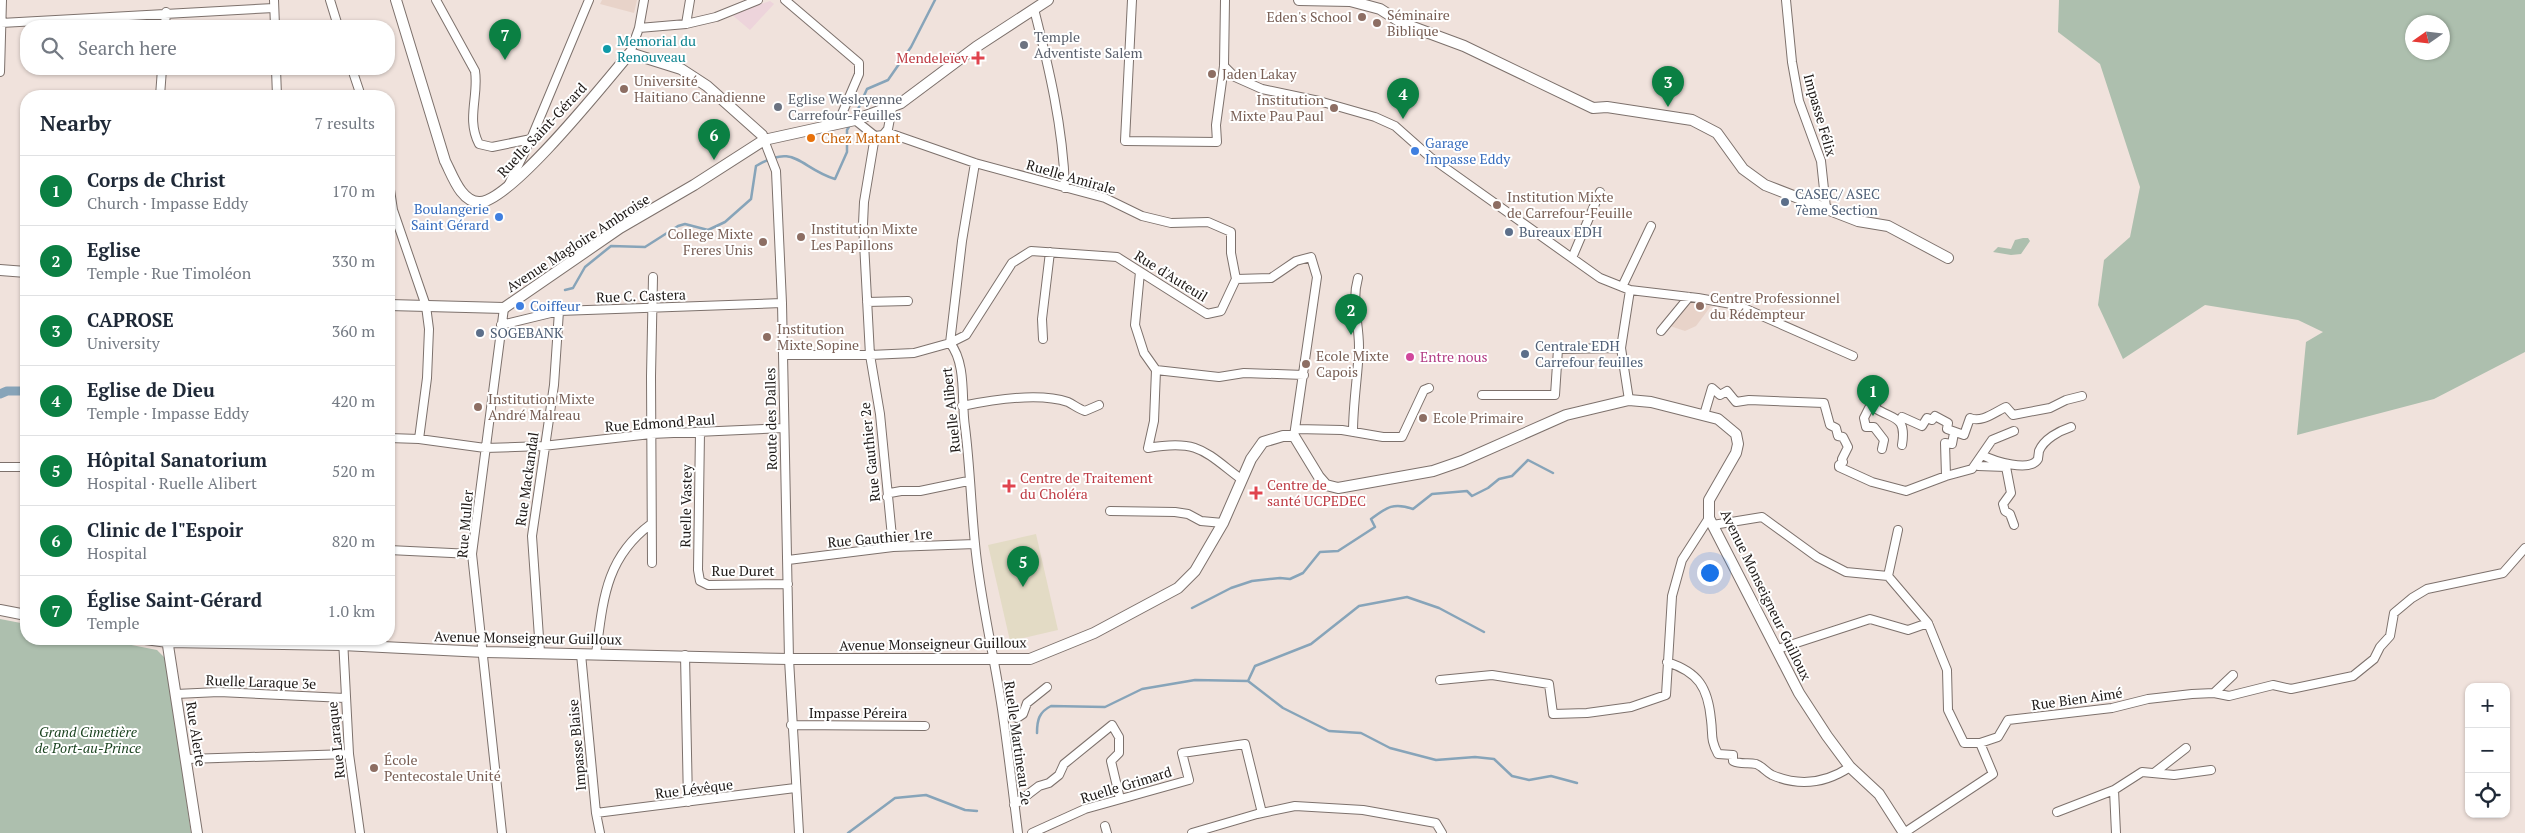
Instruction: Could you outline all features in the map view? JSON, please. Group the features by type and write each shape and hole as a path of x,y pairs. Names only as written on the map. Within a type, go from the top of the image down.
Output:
{"street":[{"path":"0,72 2,0"},
{"path":"330,0 336,20"},
{"name":"Ruelle Saint-Gérard","path":"396,0 435,134 457,184 470,200 480,202 491,199 507,188 532,164 630,53 644,0"},
{"path":"436,0 475,71 476,80 472,110 475,137 479,144 492,147 531,139"},
{"path":"507,188 531,139 589,0"},
{"path":"686,24 690,0"},
{"path":"638,28 686,24 716,17 758,0"},
{"path":"785,0 859,62 859,74 838,123"},
{"name":"Avenue Magloire Ambroise","path":"395,306 504,308 620,228 694,185 764,140 855,120 892,108 1007,26 1048,0"},
{"path":"1132,0 1126,141 1217,142 1216,125 1224,66 1225,0"},
{"path":"1299,0 1350,1 1380,9 1402,23 1464,46 1594,108 1608,107 1692,120 1717,133 1743,169 1765,185 1858,221 1888,226 1903,232 1948,258"},
{"name":"Impasse Félix","path":"1786,0 1792,62 1800,101 1820,161 1826,208"},
{"path":"47,20 274,4 275,20"},
{"path":"1034,9 1049,68 1061,134 1065,188"},
{"path":"165,20 166,12"},
{"path":"2,23 20,22"},
{"name":"Route des Dalles","path":"630,53 688,74 707,86 762,135 776,170 784,355 788,659 799,833"},
{"path":"1224,66 1235,77 1262,89 1319,101 1376,117 1395,126 1438,163 1525,227 1600,278 1626,289 1737,305 1853,356"},
{"path":"160,90 162,75"},
{"path":"276,75 277,90"},
{"path":"354,75 358,90"},
{"path":"855,120 875,136 886,132 892,108"},
{"name":"Ruelle Amirale","path":"886,132 975,163 1105,198 1152,218 1171,223 1208,222 1231,232 1231,253 1236,280"},
{"name":"Rue Gauthier 2e","path":"875,136 864,202 867,302 870,355 880,414 893,547"},
{"name":"Ruelle Alibert","path":"975,163 962,241 950,343 957,352 969,463 968,482 973,501 975,544 993,658"},
{"path":"1572,258 1600,192"},
{"path":"395,221 426,306 429,328 427,378 419,439"},
{"path":"1629,400 1621,348 1626,289 1651,226"},
{"name":"Rue d'Auteuil","path":"784,355 914,353 950,343 966,335 1012,264 1031,251 1117,257 1207,314 1221,311 1236,280"},
{"path":"1043,339 1042,319 1050,252"},
{"path":"1236,280 1271,278 1296,261 1311,258 1317,276 1295,432 1353,432 1383,437 1402,437 1424,390 1429,388"},
{"path":"0,270 20,272"},
{"path":"1140,272 1135,325 1144,353 1156,370 1154,421 1148,448 1172,444 1198,447 1241,479"},
{"path":"652,563 651,309 653,276"},
{"path":"1353,432 1353,411 1358,380 1359,332 1353,294 1358,278"},
{"path":"1661,330 1689,297"},
{"path":"867,302 908,301"},
{"name":"Rue C. Castera","path":"501,325 559,311 782,304"},
{"name":"Rue Muller","path":"502,833 472,554 504,308"},
{"name":"Rue Mackandal","path":"540,652 532,536 543,446 554,385 559,311"},
{"path":"1482,395 1556,395 1558,349 1621,348"},
{"path":"1156,370 1219,377 1244,374 1304,375"},
{"path":"1704,415 1712,388 1720,395 1727,391 1736,402 1749,400 1824,403 1830,425 1836,428 1838,436 1842,437 1848,447 1842,459 1843,462 1839,465 1846,472 1906,491 1946,476 1972,469 1992,440 2014,431"},
{"path":"1900,421 1902,417 1922,426 1927,418 1932,420 1935,416 1948,423 1947,429 1964,435 1970,418 1976,420 1986,418 2006,407 2013,415 2030,413 2082,396"},
{"path":"962,406 999,398 1045,399 1067,402 1085,411 1099,405"},
{"path":"1875,408 1878,398"},
{"name":"Avenue Monseigneur Guilloux","path":"385,645 484,652 685,655 788,659 1030,658 1094,633 1178,588 1195,571 1223,523 1241,479 1262,442 1295,432 1319,478 1326,485 1338,488 1433,471 1462,461 1566,415 1629,400 1651,402 1718,419 1736,434 1738,444 1736,453 1709,500 1711,521 1799,693 1850,767 1879,794 1904,833"},
{"path":"1882,449 1884,440 1874,428 1866,427 1864,418 1869,408 1875,408 1892,414 1900,421 1904,437 1902,445"},
{"path":"1982,455 2014,465 2029,465 2038,458 2043,445 2056,434 2071,427"},
{"name":"Rue Edmond Paul","path":"395,438 419,439 485,448 543,446 651,434 784,428"},
{"name":"Ruelle Vastey","path":"700,432 698,570 700,581"},
{"path":"1946,476 1945,444 1952,444 1954,432"},
{"path":"1977,463 1978,466 2006,467 2011,492 2003,504 2004,511 2010,514 2014,525"},
{"path":"0,467 20,467"},
{"path":"887,497 896,492 920,491 968,482"},
{"path":"1110,511 1175,512 1188,514 1201,521 1223,523"},
{"path":"1440,680 1492,675 1549,684 1553,714 1587,713 1631,708 1666,694 1672,596 1682,560 1711,521 1762,518 1817,557 1846,572 1888,576 1928,623 1947,670 1948,710 1964,743 1980,743 1993,774 1904,833"},
{"path":"596,654 603,596 614,565 626,548 652,524"},
{"path":"1888,576 1898,530"},
{"name":"Rue Gauthier 1re","path":"788,560 893,547 975,544"},
{"name":"Rue Bien Aimé","path":"1980,743 1998,737 2008,720 2112,708 2156,698 2214,693 2229,696 2273,686 2292,689 2353,676 2374,660 2380,646 2390,636 2394,613 2412,598 2427,589 2503,573 2525,548"},
{"path":"395,550 472,554"},
{"name":"Rue Duret","path":"700,581 708,585 788,584"},
{"path":"0,610 20,614"},
{"path":"1778,649 1870,619 1908,630 1928,623"},
{"name":"Rue Alerte","path":"169,645 197,833"},
{"name":"Rue Laraque","path":"342,645 349,754 360,833"},
{"name":"Impasse Blaise","path":"581,654 596,813 600,833"},
{"path":"685,655 688,802"},
{"name":"Ruelle Martineau 2e","path":"993,658 1002,708 1018,833"},
{"path":"1667,662 1689,670 1703,684 1711,720 1711,740 1718,754 1733,755 1733,761 1740,764 1758,765 1768,773 1791,782 1819,782 1836,776 1850,767"},
{"path":"2214,693 2233,675"},
{"path":"1002,708 1017,718 1023,714 1027,703 1047,687"},
{"name":"Ruelle Laraque 3e","path":"176,694 219,692 345,698"},
{"name":"Impasse Péreira","path":"791,725 925,726"},
{"path":"1014,805 1039,786 1050,783 1059,775 1064,764 1112,725 1119,737 1120,753 1111,761 1120,798"},
{"name":"Ruelle Grimard","path":"1032,833 1085,809 1189,780 1182,753 1245,744 1262,813"},
{"path":"2154,773 2186,748"},
{"path":"187,759 349,754"},
{"path":"2057,812 2114,790 2142,772 2174,775 2211,770"},
{"name":"Rue Lévêque","path":"596,813 795,788"},
{"path":"2114,790 2116,833"},
{"path":"1192,833 1206,831 1262,813 1295,806 1363,810 1436,823 1442,833"}],"shaded area":[{"path":"602,0 637,0 634,13 600,4"},
{"path":"770,1 774,4 750,30 731,14"},
{"path":"1690,302 1711,306 1696,326 1685,331 1670,326"},
{"path":"1036,534 1058,630 1010,641 988,545"}],"green space":[{"path":"2059,0 2525,0 2525,352 2434,399 2297,435 2306,342 2323,332 2298,320 2205,305 2123,359 2098,305 2104,260 2130,237 2140,187 2100,64 2058,32"},
{"path":"2028,238 2030,241 2021,254 2011,255 1993,252 1998,247 2011,249 2015,240"},
{"name":"Grand Cimetière de Port-au-Prince","path":"0,619 20,623 20,645 132,645 157,650 166,659 191,833 0,833"}],"waterway":[{"path":"855,116 867,89 888,80 911,47 935,0"},
{"path":"565,290 573,288 585,267 611,246 645,247 678,226 685,224 708,230 725,222 751,199 756,166 769,159 780,156 797,159 835,179 847,152 847,130 850,125"},
{"path":"0,394 7,391 20,391"},
{"path":"1192,608 1231,588 1252,581 1280,578 1290,579 1303,573 1320,552 1338,551 1375,527 1371,519 1391,507 1401,506 1413,509 1432,494 1467,491 1472,496 1488,488 1499,479 1512,476 1528,460 1553,473"},
{"path":"1037,733 1040,717 1051,706 1105,707 1142,689 1195,680 1248,681 1255,666 1311,644 1359,606 1407,597 1439,608 1484,632"},
{"path":"1248,681 1283,708 1329,731 1361,733 1390,748 1436,760 1475,757 1494,759 1512,776 1529,780 1551,776 1577,783"},
{"path":"848,833 895,798 926,795 965,810 977,811"}],"place":[{"name":"Eden's School","path":"1362,17"},
{"name":"Séminaire Biblique","path":"1377,23"},
{"name":"Temple Adventiste Salem","path":"1024,45"},
{"name":"Memorial du Renouveau","path":"607,49"},
{"name":"Mendeleïev","path":"978,58"},
{"name":"Église Saint-Gérard","path":"505,60"},
{"name":"Jaden Lakay","path":"1212,74"},
{"name":"Université Haitiano Canadienne","path":"624,89"},
{"name":"Eglise Wesleyenne Carrefour-Feuilles","path":"778,107"},
{"name":"CAPROSE","path":"1668,107"},
{"name":"Institution Mixte Pau Paul","path":"1334,108"},
{"name":"Eglise de Dieu","path":"1403,119"},
{"name":"Chez Matant","path":"811,138"},
{"name":"Garage Impasse Eddy","path":"1415,151"},
{"name":"Clinic de l\"Espoir","path":"714,160"},
{"name":"CASEC/ ASEC 7ème Section","path":"1785,202"},
{"name":"Institution Mixte de Carrefour-Feuille","path":"1497,205"},
{"name":"Boulangerie Saint Gérard","path":"499,217"},
{"name":"Bureaux EDH","path":"1509,232"},
{"name":"Institution Mixte Les Papillons","path":"801,237"},
{"name":"College Mixte Freres Unis","path":"763,242"},
{"name":"Coiffeur","path":"520,306"},
{"name":"Centre Professionnel du Rédempteur","path":"1700,306"},
{"name":"SOGEBANK","path":"480,333"},
{"name":"Eglise","path":"1351,335"},
{"name":"Institution Mixte Sopine","path":"767,337"},
{"name":"Centrale EDH Carrefour feuilles","path":"1525,354"},
{"name":"Entre nous","path":"1410,357"},
{"name":"Ecole Mixte Capois","path":"1306,364"},
{"name":"Institution Mixte André Malreau","path":"478,407"},
{"name":"Corps de Christ","path":"1873,416"},
{"name":"Ecole Primaire","path":"1423,418"},
{"name":"Centre de Traitement du Choléra","path":"1009,486"},
{"name":"Centre de santé UCPEDEC","path":"1256,493"},
{"name":"Hôpital Sanatorium","path":"1023,587"},
{"name":"École Pentecostale Unité","path":"374,768"}]}
